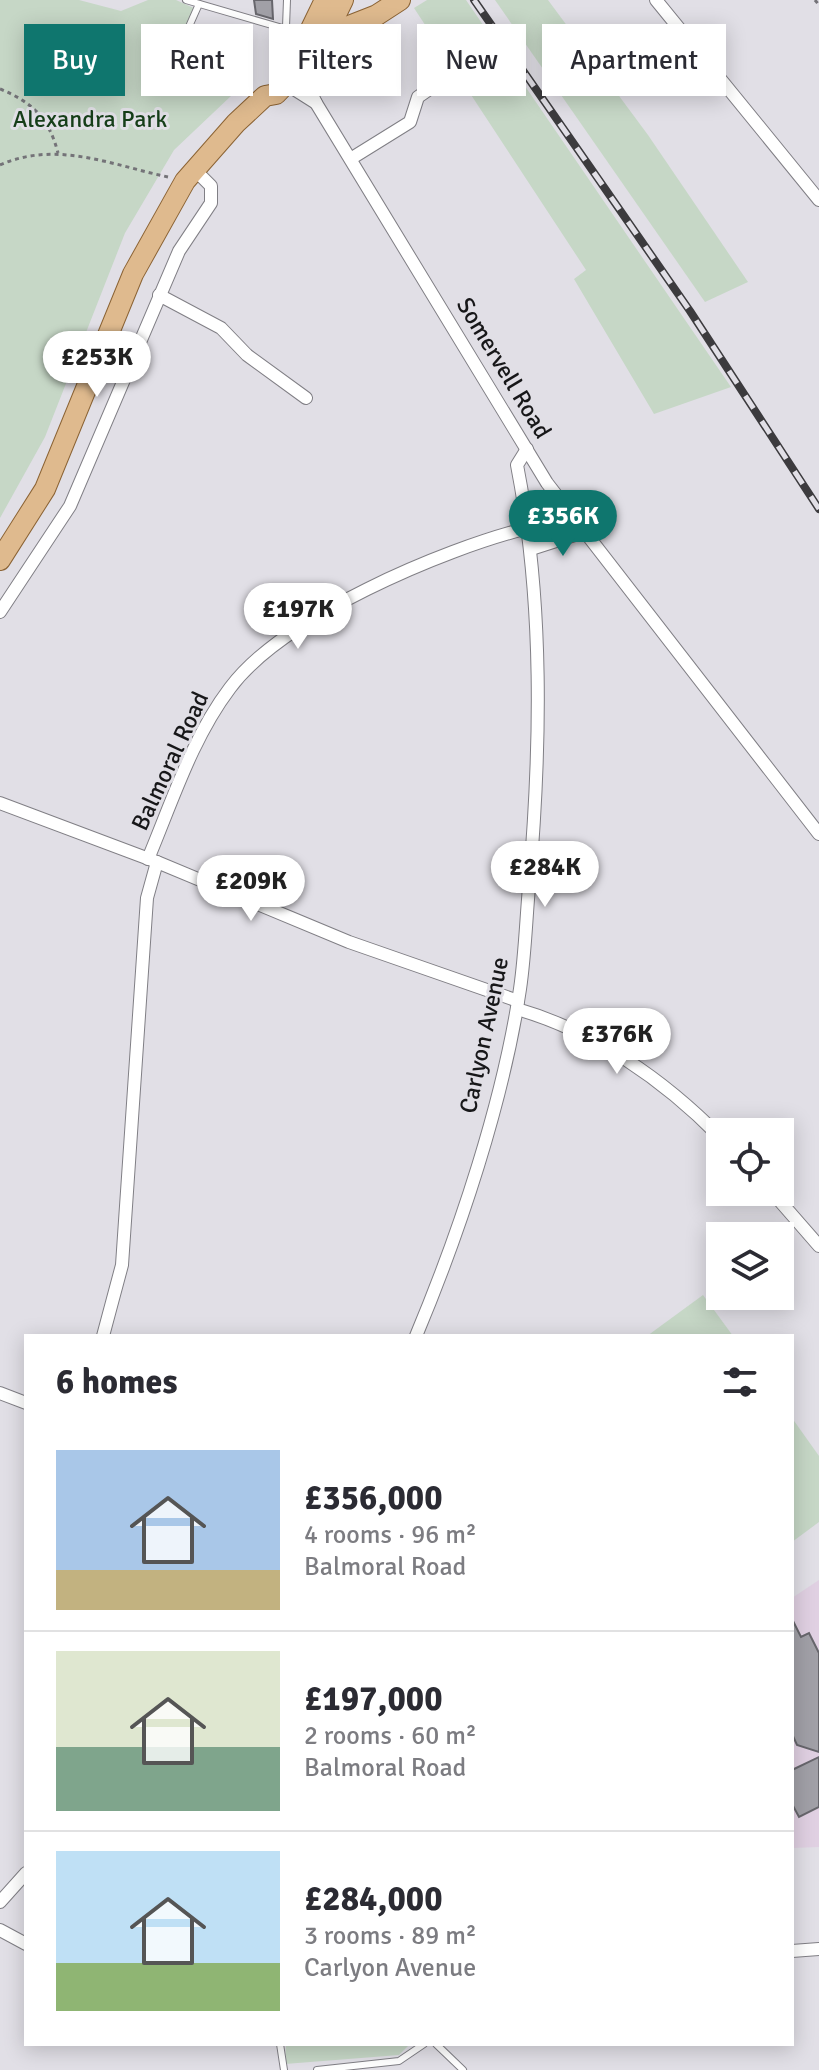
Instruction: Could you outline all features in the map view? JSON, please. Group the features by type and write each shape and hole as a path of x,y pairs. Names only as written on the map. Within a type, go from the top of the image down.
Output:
{"main road":[{"path":"309,0 314,24"},
{"path":"319,24 325,0"},
{"path":"325,24 343,0"},
{"path":"351,24 377,15 400,0"},
{"path":"0,560 45,489 133,274 190,176 265,96 269,83"},
{"path":"265,96 269,95"}],"street":[{"path":"656,0 819,200"},
{"name":"Somervell Road","path":"305,96 316,103"},
{"name":"Somervell Road","path":"313,96 527,449 584,532 819,834"},
{"path":"352,158 410,122 419,96"},
{"path":"0,612 70,506 179,251 214,194 211,186 190,176"},
{"path":"159,295 221,328 255,362 306,398"},
{"name":"Carlyon Avenue","path":"417,1334 490,1120 517,1005 533,843 537,738 531,549 517,465 527,449"},
{"name":"Balmoral Road","path":"104,1334 122,1265 152,861 210,720 231,687 254,662 304,625 460,549 528,528"},
{"path":"531,549 584,532"},
{"path":"0,803 349,942 517,1005 581,1033 661,1085 706,1125"},
{"path":"784,1206 819,1246"},
{"path":"0,1393 24,1402"},
{"path":"0,1902 24,1875"},
{"path":"0,1930 24,1943"},
{"path":"794,1951 819,1949"}],"lane":[{"path":"186,0 269,26"},
{"path":"286,24 287,0"},
{"path":"190,24 199,4"},
{"path":"280,2046 284,2070"},
{"path":"317,2070 399,2061 421,2046"},
{"path":"438,2046 463,2070"}],"path":[{"path":"815,0 819,5"},
{"path":"0,89 27,100 44,118 58,153"},
{"path":"0,165 58,153 190,176"}],"shaded area":[{"path":"819,1580 819,1847 794,1848 794,1597"}],"green space":[{"name":"Alexandra Park","path":"0,0 79,0 121,11 148,0 176,0 196,9 187,24 141,24 141,96 231,96 174,150 125,233 45,437 0,518"},
{"path":"427,0 466,0 482,24 425,24 414,8"},
{"path":"495,0 548,0 566,24 542,24 542,68 526,45 526,24 512,24"},
{"path":"526,88 731,387 654,414 574,279 586,270 472,96 526,96"},
{"path":"562,96 619,96 648,135 748,282 705,302"},
{"path":"703,1295 706,1310 714,1310 732,1334 650,1334"},
{"path":"794,1421 819,1456 819,1522 794,1541"},
{"path":"286,2046 408,2046 399,2055 285,2064"}],"building":[{"path":"254,0 272,0 273,19 256,14"},
{"path":"794,1623 801,1637 809,1633 819,1653 819,1752 797,1745 794,1738"},
{"path":"819,1757 819,1807 799,1817 794,1808 794,1769"}],"railway":[{"path":"474,0 690,311 819,509"}]}
